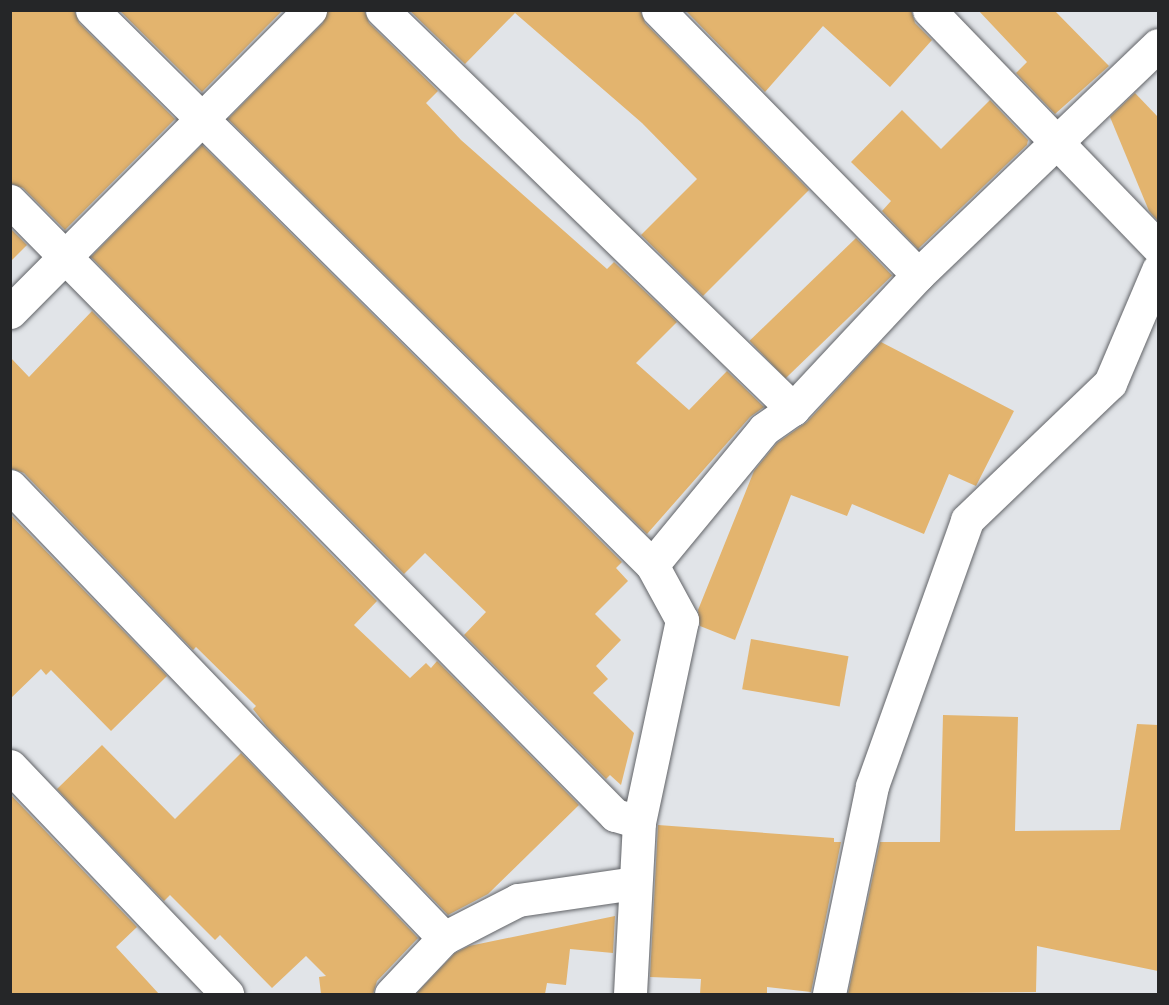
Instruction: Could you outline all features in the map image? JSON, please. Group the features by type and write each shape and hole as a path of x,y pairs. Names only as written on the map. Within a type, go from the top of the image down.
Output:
{"street":[{"path":"92,10 652,565 682,620 639,822 630,994"},
{"path":"10,312 310,10"},
{"path":"382,10 793,409"},
{"path":"658,10 918,275"},
{"path":"929,10 1158,247"},
{"path":"652,565 764,429 793,409 918,275 1158,45"},
{"path":"10,201 67,255 615,815 639,822"},
{"path":"829,994 872,786 967,520 1110,383 1158,270"},
{"path":"10,486 444,938"},
{"path":"10,766 227,994"},
{"path":"391,994 444,938 518,900 636,883"}],"building":[{"path":"10,10 74,10 79,23 175,119 65,230 23,188 10,183"},
{"path":"119,10 283,10 202,92"},
{"path":"328,10 364,10 369,23 438,91 426,103 461,140 607,269 614,262 677,322 636,363 689,410 727,371 764,407 750,417 647,534 228,119 323,23"},
{"path":"409,10 640,10 645,23 809,190 703,296 641,235 697,179 642,123 515,13 465,64"},
{"path":"685,10 911,10 915,23 932,40 890,87 823,26 765,92"},
{"path":"978,10 1054,10 1109,66 1055,114 1016,73 1027,62"},
{"path":"1135,93 1158,117 1158,221 1149,211 1110,117"},
{"path":"990,100 1028,140 1027,145 918,249 882,211 891,201 851,162 902,110 941,149"},
{"path":"202,145 622,562 616,568 628,581 595,614 621,640 596,666 608,679 593,693 634,733 621,785 610,775 606,779 464,635 486,612 425,553 404,574 91,257"},
{"path":"10,228 27,245 10,262"},
{"path":"856,238 892,275 786,378 750,341"},
{"path":"92,311 377,601 354,625 410,678 426,663 431,668 437,661 579,805 488,894 448,915 267,727 253,709 256,706 196,647 193,650 24,473 10,468 10,357 29,377"},
{"path":"881,342 1014,411 976,486 949,474 924,534 852,504 847,516 791,495 735,640 700,626 698,610 754,471 777,443 807,422"},
{"path":"10,514 167,676 111,731 51,670 46,675 41,669 10,699"},
{"path":"751,639 848,656 840,706 742,689"},
{"path":"943,715 1018,717 1015,831 1120,830 1137,724 1158,725 1158,971 1037,946 1036,992 848,994 880,842 940,842"},
{"path":"102,745 175,819 241,753 418,938 377,981 373,994 321,994 319,977 326,976 306,956 272,988 220,935 215,940 170,895 164,901 57,789"},
{"path":"10,794 137,927 116,947 159,994 10,994"},
{"path":"658,825 834,838 834,842 841,842 811,992 767,987 767,994 700,994 701,979 650,977"},
{"path":"615,916 613,953 570,949 566,985 547,983 545,994 416,994 455,953 469,946"}]}
